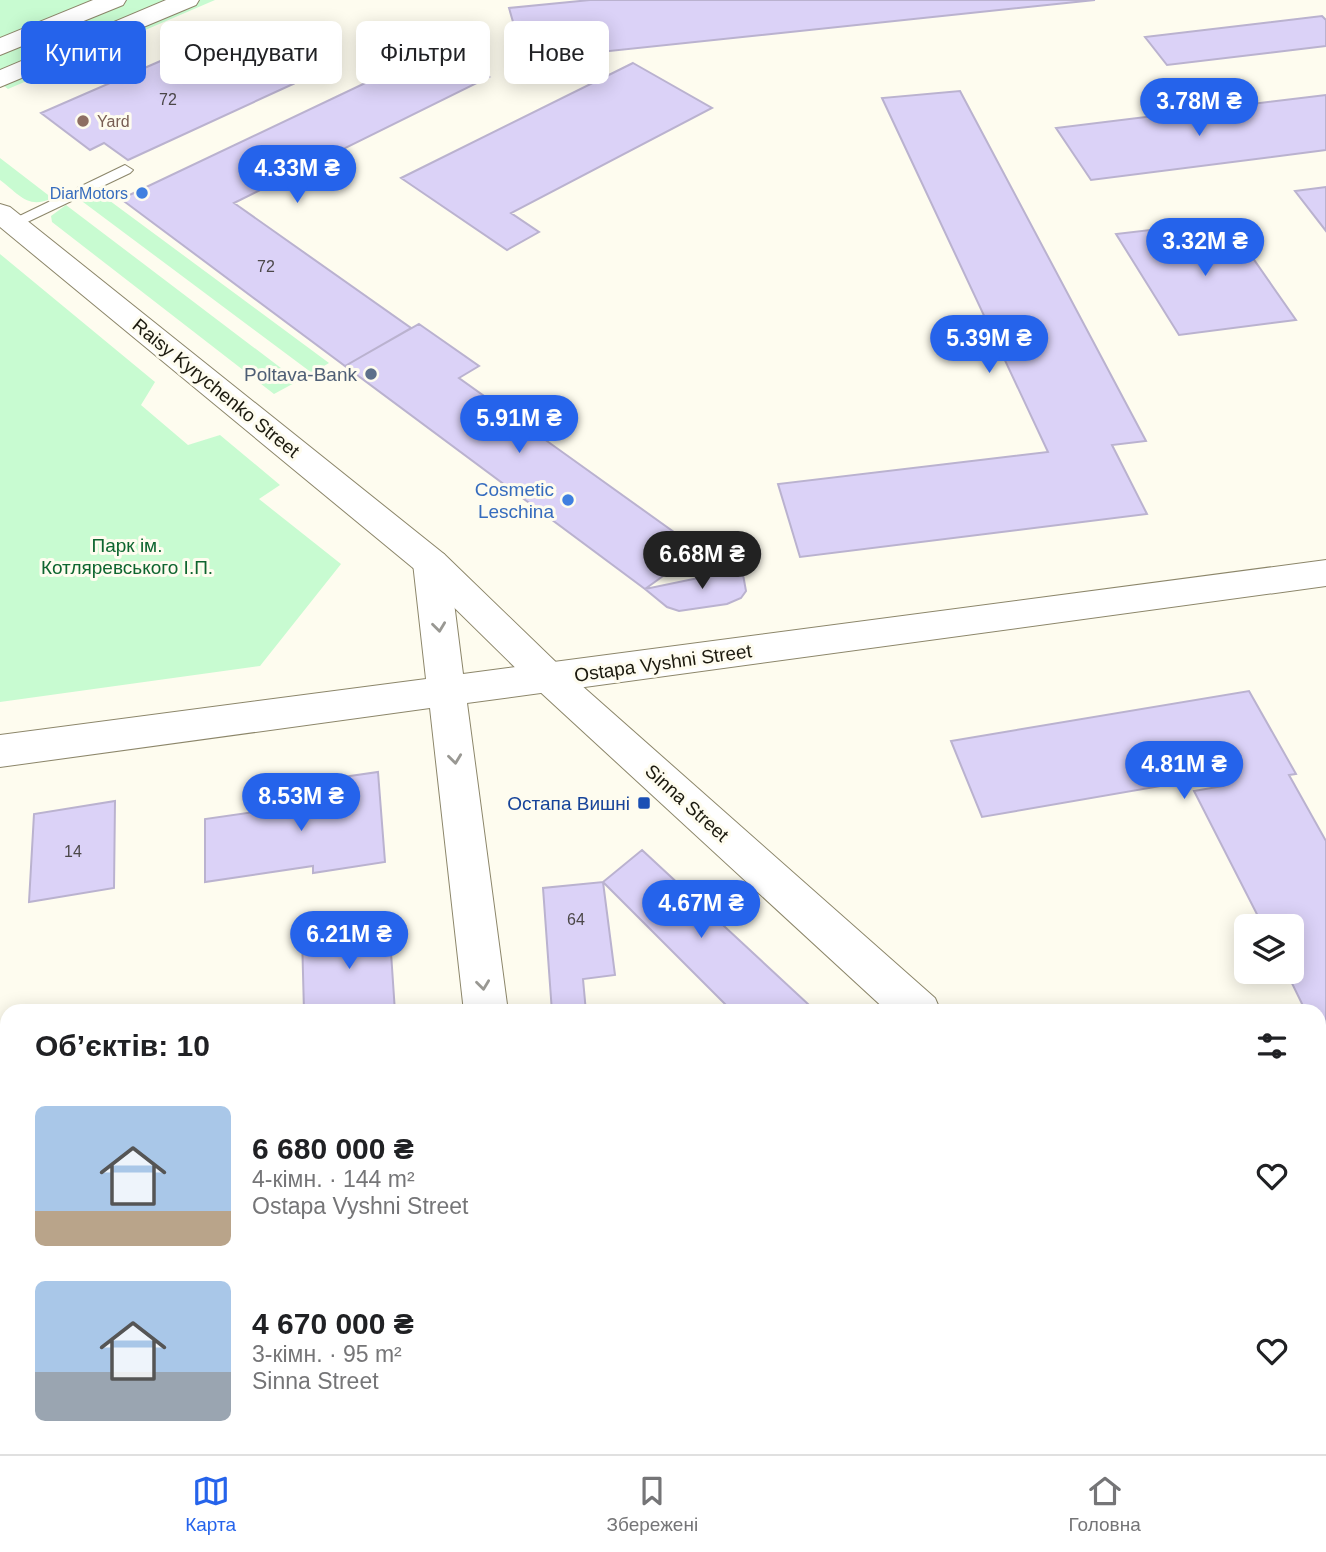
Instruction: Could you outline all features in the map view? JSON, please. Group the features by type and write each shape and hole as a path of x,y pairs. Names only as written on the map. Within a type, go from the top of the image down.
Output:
{"street":[{"path":"0,47 114,0"},
{"path":"0,79 187,0"},
{"name":"Raisy Kyrychenko Street","path":"6,218 431,563 550,679"},
{"path":"431,563 485,1004"},
{"name":"Ostapa Vyshni Street","path":"0,751 1326,573"},
{"name":"Sinna Street","path":"550,679 910,1004"}],"lane":[{"path":"6,218 125,170"}],"green space":[{"path":"0,0 215,0 166,21 160,21 160,24 146,30 146,21 21,21 21,83 8,89 0,83"},
{"path":"0,158 52,198 36,202 18,195 0,180"},
{"path":"87,196 106,198 329,363 312,373 79,199"},
{"path":"66,205 298,381 274,394 52,222 51,216"},
{"name":"Парк ім. Котляревського І.П.","path":"0,254 155,382 141,405 188,445 220,435 280,485 259,499 341,564 260,666 0,702"}],"building":[{"path":"590,0 1095,0 609,51 609,21 513,21 509,8"},
{"path":"1322,16 1326,20 1326,46 1167,65 1145,37"},
{"path":"160,61 160,84 293,84 128,160 104,143 90,150 41,113 108,84 146,84 146,67"},
{"path":"633,63 712,108 511,213 539,232 507,250 401,178 591,84 609,84 609,75"},
{"path":"363,84 475,84 234,203 411,328 345,366 121,199"},
{"path":"960,91 1146,441 1112,445 1147,514 800,557 778,484 1048,452 882,98"},
{"path":"1326,95 1326,150 1091,180 1056,128"},
{"path":"1326,187 1326,231 1295,191"},
{"path":"1227,221 1296,320 1179,335 1116,234"},
{"path":"419,324 479,366 459,378 699,550 645,589 345,366"},
{"path":"742,569 746,591 741,598 727,604 679,611 667,607 645,589"},
{"path":"1249,691 1296,774 1289,775 1326,841 1326,1004 1302,1004 1292,984 1304,984 1304,914 1257,914 1194,791 1223,786 1218,776 982,817 951,741"},
{"path":"378,772 385,862 313,873 313,866 205,882 205,819 310,804 308,782"},
{"path":"115,801 114,888 29,902 34,814"},
{"path":"642,850 808,1004 725,1004 603,882"},
{"path":"603,882 615,975 583,979 585,1004 551,1004 543,888"},
{"path":"389,923 394,1004 304,1004 302,935"}],"place":[{"name":"Yard","path":"83,121"},
{"name":"DiarMotors","path":"142,193"},
{"name":"Poltava-Bank","path":"371,374"},
{"name":"Cosmetic Leschina","path":"568,500"},
{"name":"Остапа Вишні","path":"644,803"}]}
